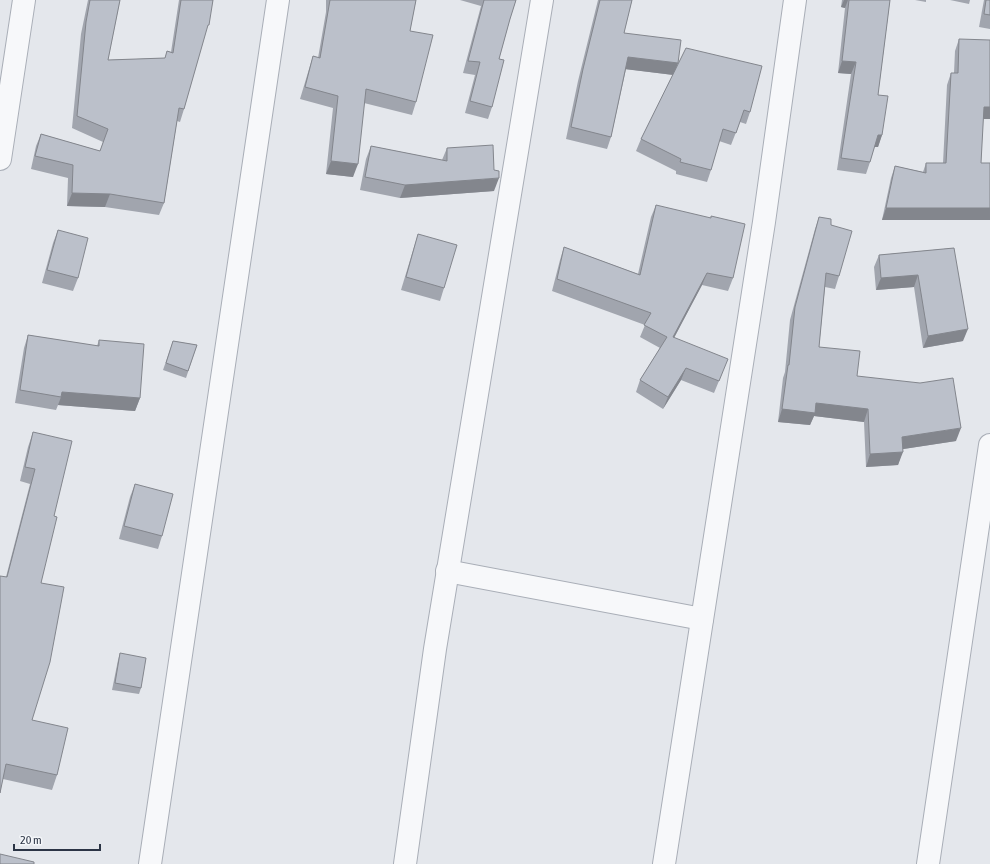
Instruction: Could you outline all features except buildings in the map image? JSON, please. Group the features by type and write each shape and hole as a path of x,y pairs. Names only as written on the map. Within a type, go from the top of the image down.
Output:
{"street":[{"path":"0,159 24,0"},
{"path":"150,864 278,0"},
{"path":"405,864 435,649 542,0"},
{"path":"664,864 764,222 795,0"},
{"path":"928,864 990,445"},
{"path":"448,571 702,619"}]}
